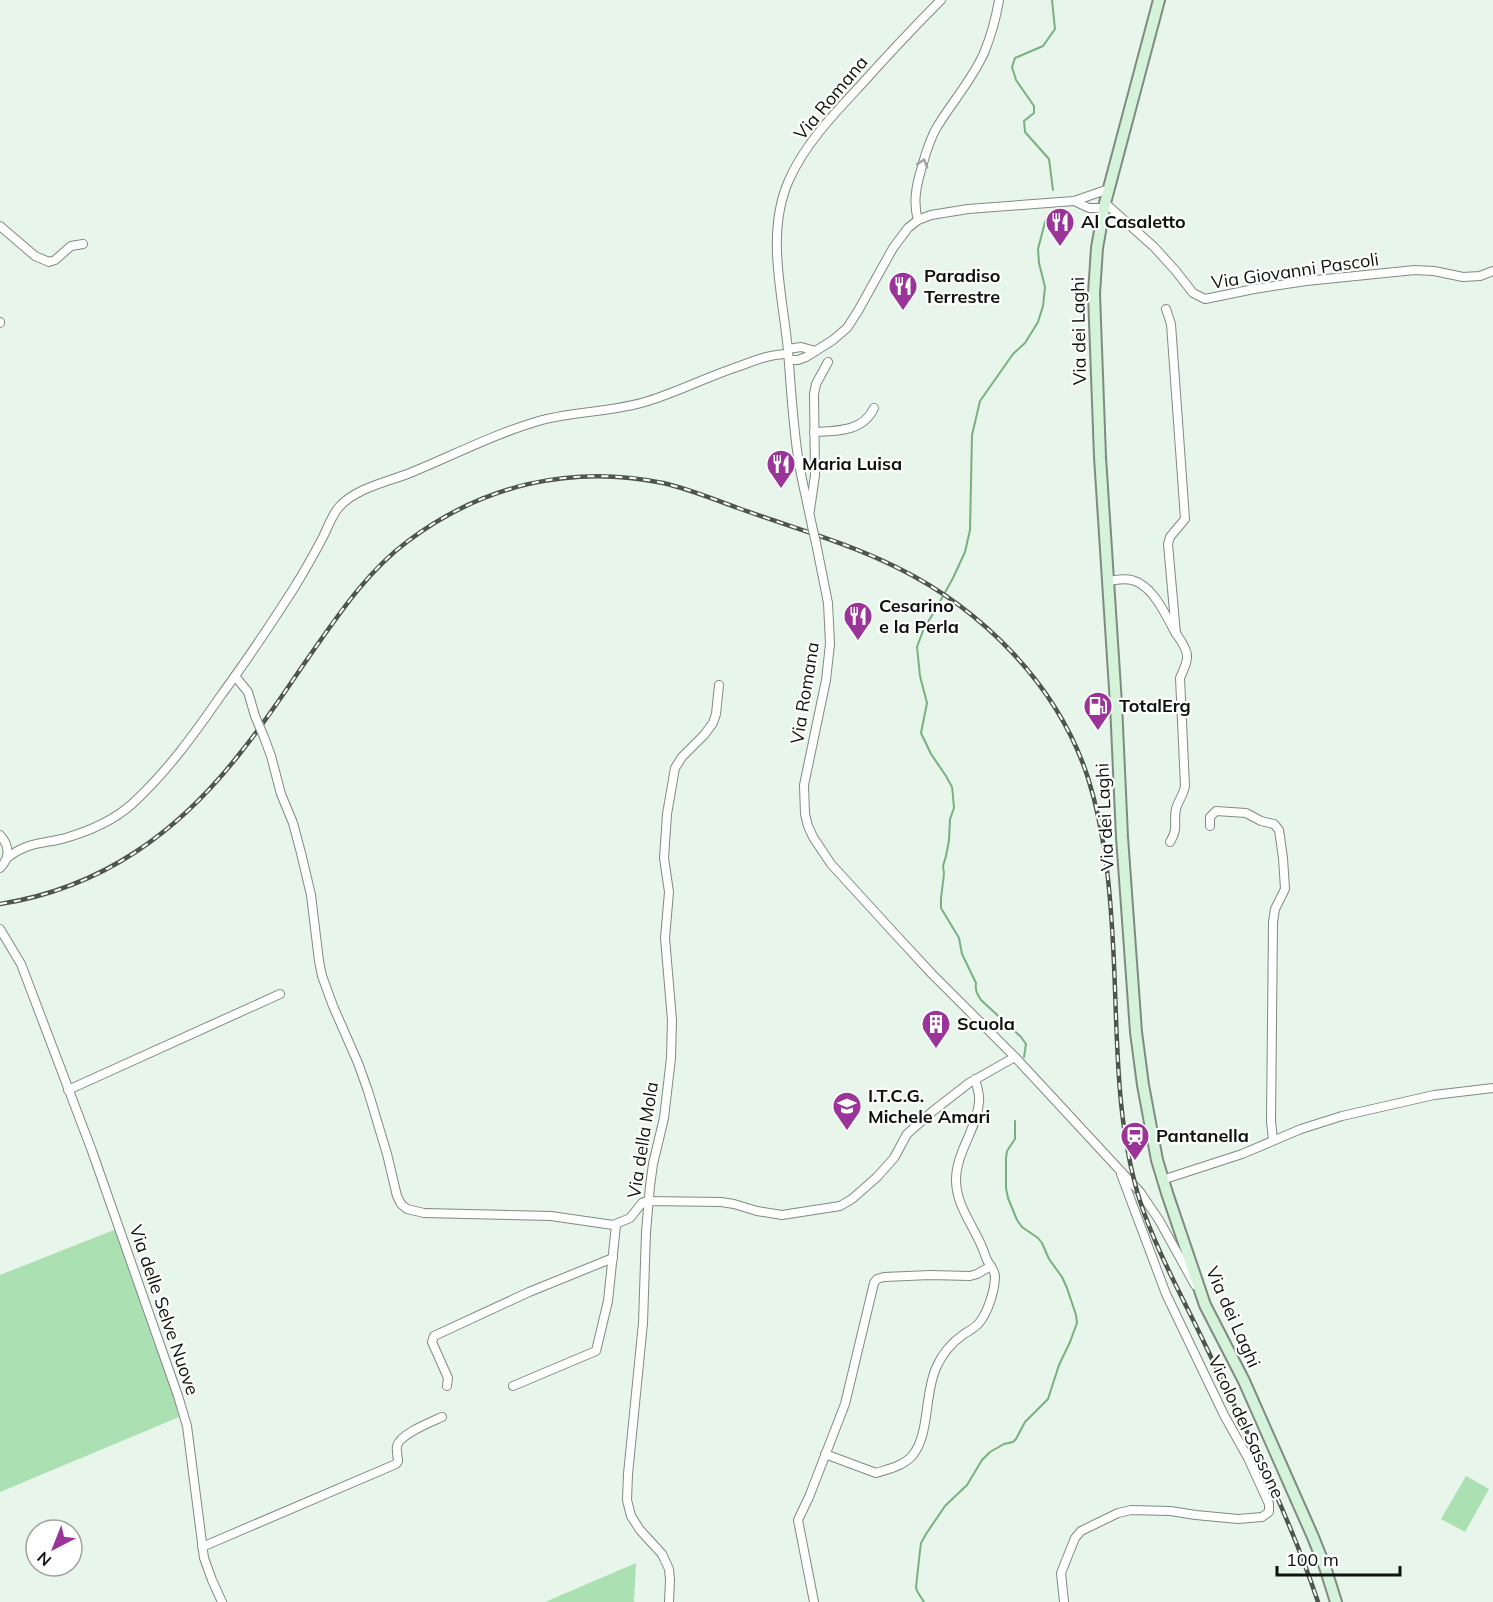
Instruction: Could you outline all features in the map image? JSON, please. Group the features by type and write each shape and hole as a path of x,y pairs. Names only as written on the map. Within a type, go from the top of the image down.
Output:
{"main road":[{"name":"Via dei Laghi","path":"1159,0 1106,200 1095,269 1094,313 1100,457 1135,1019 1151,1134 1162,1180 1205,1305 1244,1381 1313,1537 1336,1602"}],"street":[{"name":"Via Romana","path":"941,0 835,113 808,147 790,178 781,206 777,241 780,290 798,453 828,603 830,644 826,680 805,781 804,804 808,826 837,871 1136,1187 1150,1205 1205,1305"},
{"path":"918,220 915,207 916,193 929,146 936,129 972,76 984,53 999,0"},
{"path":"0,868 18,849 88,831 111,820 127,809 172,763 186,746 292,590 316,551 335,512 352,497 478,442 518,428 555,417 636,405 668,395 761,358 788,355 804,358 833,340 850,324 893,248 918,220 931,215 968,209 1074,201 1094,194 1106,200"},
{"path":"1089,208 1106,200"},
{"name":"Via Giovanni Pascoli","path":"1106,200 1154,247 1193,293 1205,299 1306,281 1404,271 1425,270 1463,277 1480,276 1493,272"},
{"path":"1074,201 1089,208 1102,222"},
{"path":"0,226 35,256 50,262 70,246 83,244"},
{"path":"1166,309 1171,324 1185,519 1170,537 1168,544 1176,634"},
{"path":"788,355 801,347 816,351"},
{"path":"809,514 815,482 815,389 828,362"},
{"path":"814,432 856,427 871,416 874,408"},
{"path":"1108,581 1133,580 1147,589 1158,603 1187,655 1180,678 1185,786 1184,794 1176,807 1175,834 1170,842"},
{"path":"235,675 248,692 295,827 313,907 321,972 368,1091 387,1154 395,1191 401,1204 410,1210 420,1213 551,1216 616,1225 630,1218 642,1203 648,1201 721,1202 782,1215 802,1210 829,1209 840,1206 885,1170 909,1132 933,1111 975,1079 1015,1057"},
{"name":"Via della Mola","path":"669,1602 670,1578 667,1565 630,1513 627,1500 628,1474 643,1323 648,1201 653,1164 664,1118 672,1035 666,938 669,892 664,858 667,814 674,770 682,757 713,723 719,685"},
{"path":"1210,826 1210,817 1216,812 1246,813 1261,821 1274,824 1279,830 1282,842 1285,889 1275,909 1273,922 1271,1121 1273,1140"},
{"path":"0,835 7,845 7,858"},
{"path":"7,845 29,845"},
{"name":"Via delle Selve Nuove","path":"0,929 22,968 92,1151 184,1415 189,1437 202,1547 207,1569 222,1602"},
{"path":"68,1090 280,994"},
{"path":"825,1454 876,1473 905,1462 919,1445 925,1423 928,1395 936,1368 946,1350 983,1318 993,1292 995,1275 965,1214 956,1184 960,1158 978,1110 979,1095 975,1079"},
{"path":"1162,1180 1242,1154 1312,1125 1342,1116 1434,1095 1493,1088"},
{"name":"Vicolo del Sassone","path":"1064,1602 1061,1573 1075,1538 1081,1531 1118,1513 1142,1509 1248,1519 1266,1515 1270,1508 1248,1458 1224,1415 1166,1294 1119,1170"},
{"path":"513,1386 596,1351 608,1301 616,1225"},
{"path":"447,1386 448,1378 432,1342 434,1336 529,1292 613,1258"},
{"path":"814,1602 798,1521 849,1393 876,1281 884,1277 970,1276 991,1266"},
{"path":"202,1547 396,1464 399,1443 418,1428 442,1417"}],"green space":[{"path":"119,1228 184,1415 0,1492 0,1275"},
{"path":"1466,1476 1489,1489 1465,1532 1441,1519"},
{"path":"636,1563 634,1602 545,1602"}],"waterway":[{"path":"1052,0 1055,29 1043,46 1015,58 1012,67 1016,80 1034,106 1034,113 1024,121 1025,132 1049,159 1053,190"},
{"path":"1024,1057 1026,1044 1021,1037 978,996 976,983 962,954 959,938 941,908 943,866 949,840 950,819 954,808 953,796 952,787 921,733 927,703 920,676 917,647 924,628 965,552 970,530 972,435 980,401 1013,354 1025,343 1038,322 1043,306 1045,287 1038,249 1049,214"},
{"path":"924,1602 916,1587 921,1543 945,1506 967,1485 982,1460 990,1452 1013,1442 1025,1422 1048,1399 1059,1365 1077,1323 1062,1277 1049,1259 1042,1243 1017,1220 1008,1198 1006,1158 1007,1151 1015,1139 1015,1121"}],"railway":[{"path":"0,904 72,885 136,852 164,831 192,807 241,752 323,636 380,565 408,541 437,522 497,493 562,478 595,476 663,483 838,542 896,567 928,584 958,605 1013,653 1037,681 1075,744 1094,798 1106,860 1112,923 1121,1106 1140,1201 1160,1252 1278,1500 1318,1602"}],"place":[{"name":"Al Casaletto","path":"1060,248"},
{"name":"Paradiso Terrestre","path":"903,312"},
{"name":"Maria Luisa","path":"781,490"},
{"name":"Cesarino e la Perla","path":"858,642"},
{"name":"TotalErg","path":"1098,732"},
{"name":"Scuola","path":"936,1050"},
{"name":"I.T.C.G. Michele Amari","path":"847,1132"},
{"name":"Pantanella","path":"1135,1162"}]}
